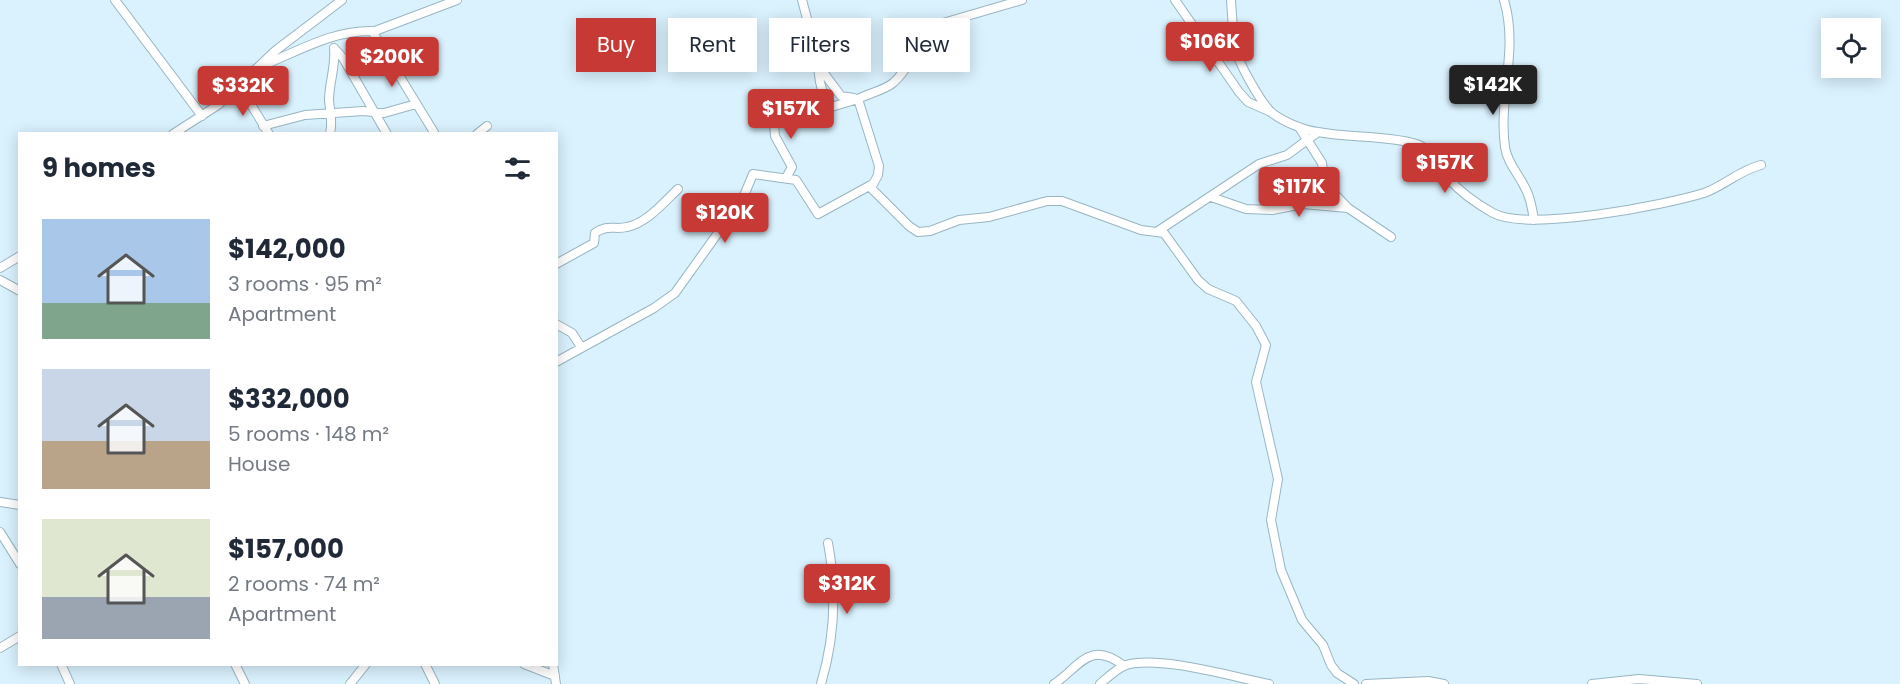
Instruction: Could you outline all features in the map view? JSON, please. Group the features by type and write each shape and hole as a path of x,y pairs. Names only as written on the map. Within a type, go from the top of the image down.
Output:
{"street":[{"path":"115,0 202,116"},
{"path":"176,132 202,116 295,33 342,0"},
{"path":"256,68 330,38 350,32 372,31 457,0"},
{"path":"802,0 806,18"},
{"path":"786,178 792,167 776,136 774,124 856,99 894,82 914,57 927,33 936,25 1022,0"},
{"path":"1175,0 1243,97 1259,108 1272,112 1299,127 1318,132 1419,144 1435,156 1450,181 1463,193 1492,213 1513,219 1534,220 1639,208 1706,192 1750,167 1761,165"},
{"path":"1231,0 1238,55 1254,86 1272,112"},
{"path":"1504,0 1511,22 1505,147 1509,162 1529,198 1534,220"},
{"path":"372,31 434,132"},
{"path":"330,38 386,132"},
{"path":"330,132 333,119 331,113 334,48"},
{"path":"819,72 827,108"},
{"path":"823,72 841,96 856,99"},
{"path":"239,85 266,130 296,116 391,111 416,104"},
{"path":"558,361 654,308 675,293 743,198 751,176 762,174 798,181 818,214 871,185 878,175 879,166 856,99"},
{"path":"480,132 487,126"},
{"path":"1299,127 1322,163 1325,183 1348,208 1391,237"},
{"path":"1158,231 1259,164 1287,155 1318,132"},
{"path":"871,185 874,192 918,232 930,231 959,220 989,217 1047,201 1062,201 1141,230 1158,231 1168,238 1198,280 1208,289 1236,301 1265,341 1265,350 1257,370 1256,382 1278,479 1271,520 1278,560 1302,620 1323,645 1336,673 1354,684"},
{"path":"558,263 594,243 595,233 601,229 612,225 629,227 645,219 678,189"},
{"path":"1211,197 1246,209 1272,210 1303,204 1348,208"},
{"path":"0,268 18,257"},
{"path":"0,280 18,290"},
{"path":"558,325 572,333 581,348"},
{"path":"0,502 18,505"},
{"path":"0,532 18,561"},
{"path":"821,684 832,641 834,612 828,543"},
{"path":"0,648 18,637"},
{"path":"1054,684 1083,658 1099,655 1112,657 1124,666"},
{"path":"1100,684 1124,666 1160,664 1269,684"},
{"path":"62,666 70,684"},
{"path":"236,666 245,684"},
{"path":"350,684 364,666"},
{"path":"428,666 435,684"},
{"path":"528,666 556,680"},
{"path":"1592,684 1639,679 1697,684"},
{"path":"1366,684 1428,681 1444,684"}]}
